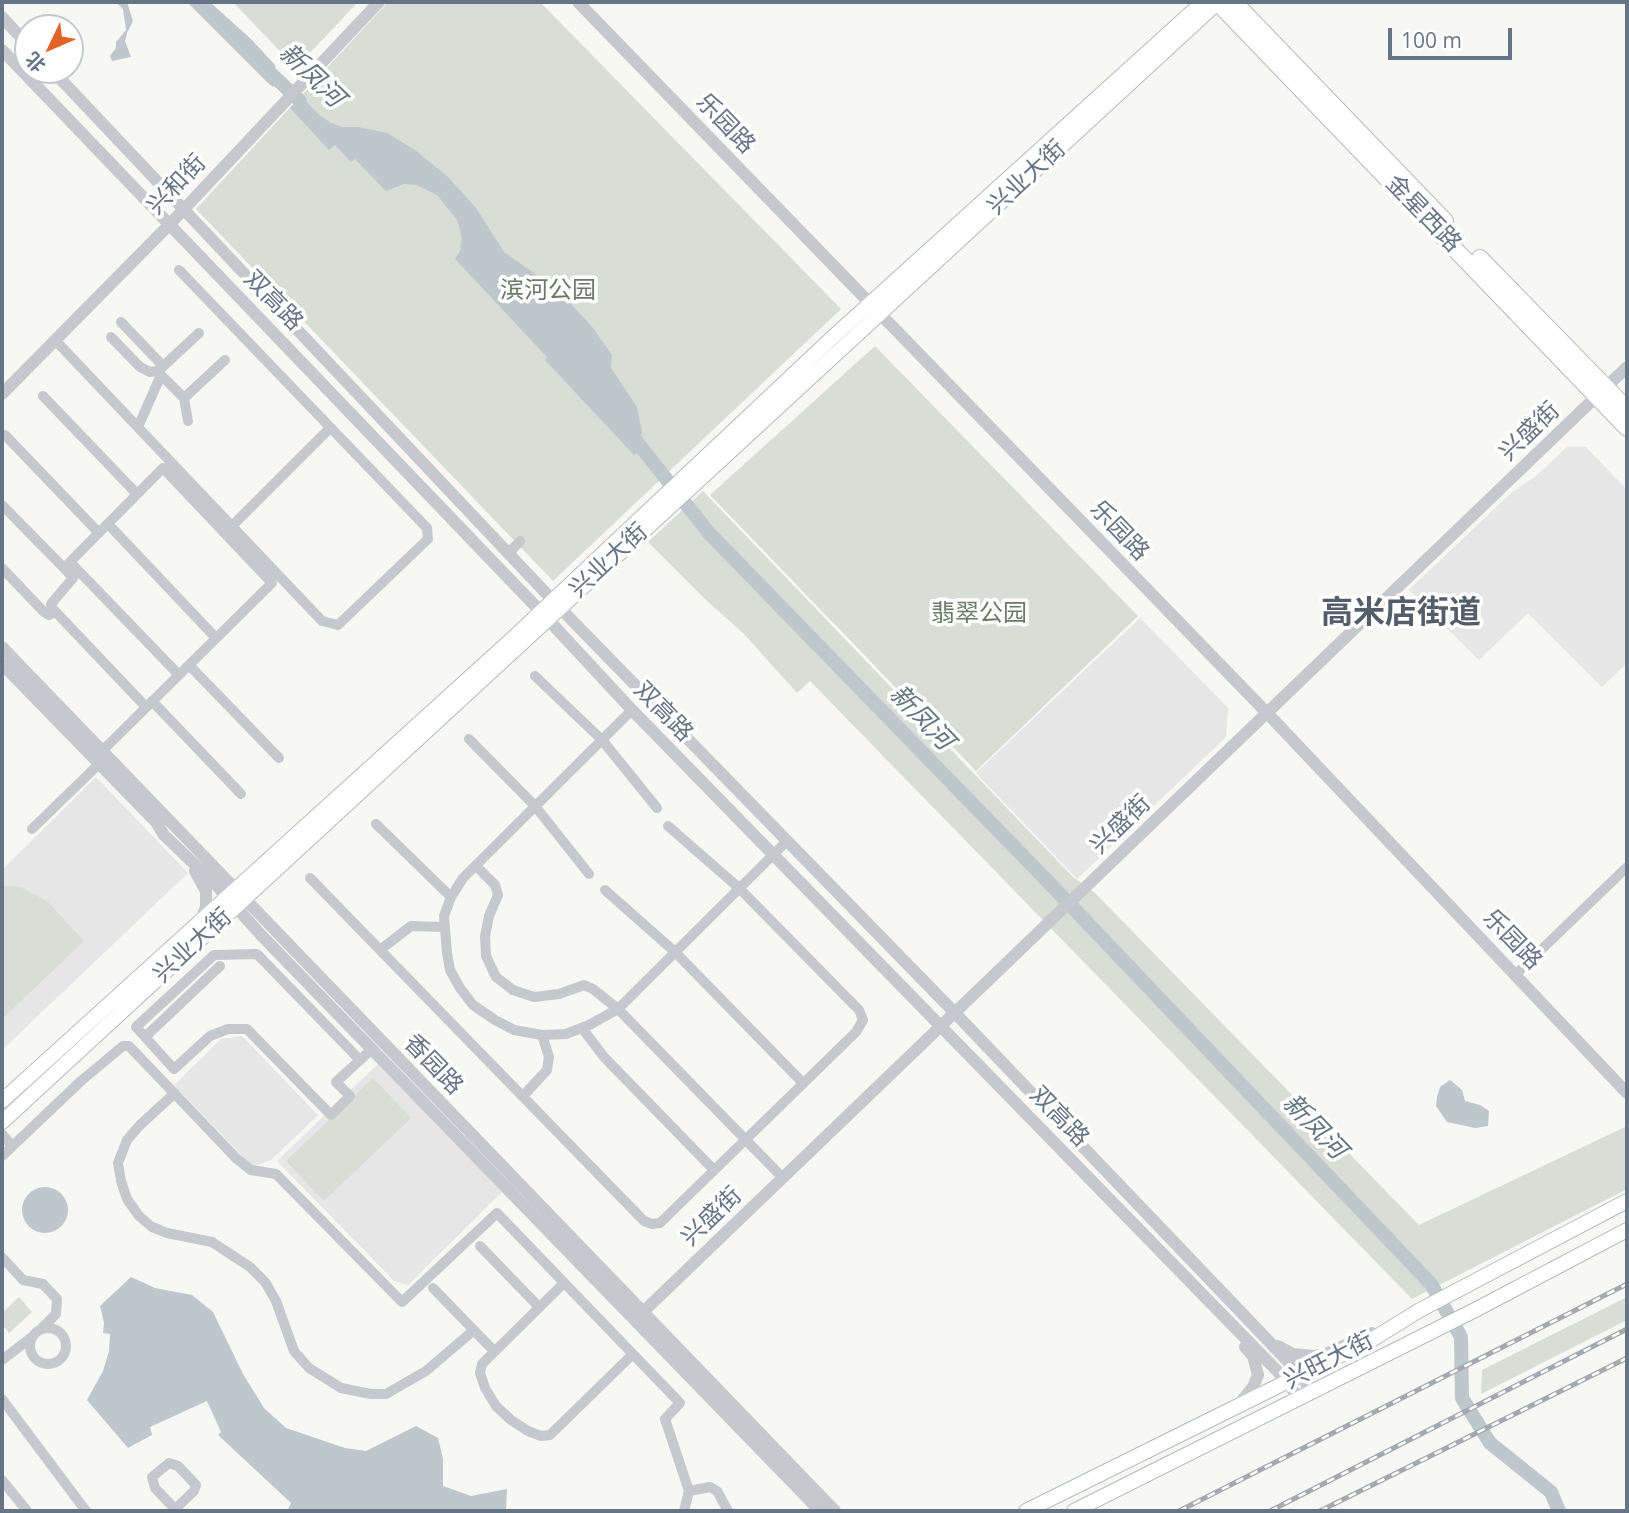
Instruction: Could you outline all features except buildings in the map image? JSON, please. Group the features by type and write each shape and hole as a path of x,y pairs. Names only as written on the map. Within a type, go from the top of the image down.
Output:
{"main road":[{"name":"兴业大街","path":"2,1122 235,898 544,616 1203,2"},
{"name":"兴业大街","path":"875,309 1217,2"},
{"name":"金星西路","path":"1217,2 1602,392 1627,409"},
{"name":"金星西路","path":"1234,2 1602,392 1627,428"},
{"name":"兴业大街","path":"2,1101 202,918 235,898"},
{"name":"兴旺大街","path":"1026,1511 1295,1379 1627,1201"},
{"name":"兴旺大街","path":"1074,1511 1477,1309 1627,1230"},
{"path":"1327,1362 1324,1373 1335,1380"},
{"path":"1239,1407 1257,1409 1256,1420"}],"street":[{"name":"兴和街","path":"2,394 170,224 379,2"},
{"name":"乐园路","path":"578,2 1268,714 1627,1093"},
{"path":"2,17 14,30"},
{"name":"双高路","path":"2,50 773,855 1215,1307 1312,1392"},
{"name":"双高路","path":"65,84 556,604 955,1013 1270,1342 1295,1379 1298,1399"},
{"path":"55,340 322,621 338,625 428,539 427,528 179,270"},
{"path":"121,322 184,398 188,421"},
{"path":"138,427 161,371 199,332"},
{"path":"111,337 141,367 150,372 161,371"},
{"path":"184,398 225,360"},
{"name":"兴盛街","path":"643,1312 1627,367"},
{"path":"43,396 137,494"},
{"path":"232,526 330,428"},
{"path":"5,435 99,533"},
{"path":"32,829 149,704 272,583 163,468 67,565"},
{"path":"2,505 178,675"},
{"path":"108,524 216,638"},
{"path":"509,553 520,541"},
{"path":"67,565 73,578 51,604 54,611 241,794"},
{"path":"2,568 44,612 49,615 54,611"},
{"name":"香园路","path":"2,647 372,1049 820,1511"},
{"name":"香园路","path":"2,664 102,757 164,835 185,857 191,859 235,898 835,1511"},
{"path":"189,665 279,758"},
{"path":"535,676 602,740 657,808"},
{"path":"632,710 463,878 452,897 444,916 450,970 473,1005 514,1030 542,1035 566,1034 582,1028 618,1009 787,841"},
{"path":"469,740 535,807 589,874"},
{"path":"376,824 452,897"},
{"path":"310,878 644,1221 660,1223 856,1032 863,1020 859,1010 739,888 668,826"},
{"path":"185,857 187,863 200,876 206,891 206,907 202,918"},
{"path":"476,866 495,886 498,895 489,916 485,936 486,956 496,977 513,990 534,998 559,995 584,985 593,989 618,1009 783,1178"},
{"path":"1516,975 1627,866"},
{"path":"605,890 675,952 803,1083"},
{"path":"380,950 411,926 444,927"},
{"path":"360,1060 257,954 214,955 136,1027 174,1069 211,1036 228,1029 247,1029 331,1115 350,1096 336,1082 360,1060 372,1049"},
{"path":"145,1037 220,966"},
{"path":"582,1028 604,1057 714,1170"},
{"path":"523,1096 547,1070 549,1057 542,1035"},
{"path":"2,1156 122,1046 129,1046 236,1158 251,1170 276,1174 402,1302 497,1213 680,1403 665,1419 689,1491 684,1511"},
{"path":"174,1093 127,1140 118,1163 127,1199 139,1216 152,1227 167,1233 212,1242 250,1266 265,1282 276,1301 294,1351 309,1368 341,1388 386,1394 426,1371 474,1330"},
{"path":"2,1134 12,1146"},
{"path":"480,1246 539,1307"},
{"path":"2,1257 23,1280 43,1284 57,1299 56,1314 36,1334 2,1360"},
{"path":"564,1283 482,1364 480,1373 496,1406 528,1431 541,1436 550,1435 633,1354"},
{"path":"433,1288 494,1351"},
{"path":"1215,1307 1257,1365 1258,1375 1253,1387 1239,1407"},
{"path":"1270,1342 1293,1354 1314,1356 1328,1353 1368,1334 1395,1325"},
{"path":"4,1405 86,1511"},
{"path":"169,1463 178,1466 196,1485 194,1491 174,1510 155,1488 152,1477 169,1463"},
{"path":"2,1480 27,1511"},
{"path":"689,1491 709,1487 717,1491 728,1511"}],"shaded area":[{"path":"116,2 127,2 133,21 125,41 131,57 112,61 110,56 116,48 116,42 126,30 123,9"},
{"path":"187,2 210,2 275,65 278,83 273,87 268,83"},
{"path":"301,96 331,123 387,133 415,150 447,176 476,208 504,252 538,276 550,297 570,303 593,328 612,355 611,368 637,407 642,432 639,441 643,446 634,455 455,259 460,251 460,230 457,220 437,195 417,185 404,184 386,191 355,159 351,162 335,145 329,150 290,108"},
{"path":"1567,447 1586,447 1627,490 1627,663 1602,687 1528,613 1479,660 1409,590 1512,492 1535,477"},
{"path":"1140,618 1228,708 1226,737 1077,879 976,773"},
{"path":"96,777 188,873 2,1050 2,870"},
{"path":"242,1036 318,1115 271,1160 253,1167 174,1085 221,1039"},
{"path":"378,1064 502,1192 408,1285 394,1281 277,1161"},
{"path":"1450,1080 1462,1090 1465,1101 1489,1111 1488,1126 1475,1128 1447,1122 1436,1106 1440,1087"},
{"path":"45,1187 61,1194 68,1210 61,1226 45,1233 29,1226 22,1210 29,1194"},
{"path":"131,1277 155,1288 192,1295 213,1312 243,1374 264,1408 286,1428 345,1448 366,1451 416,1426 438,1438 443,1459 443,1486 471,1496 507,1489 506,1511 287,1511 291,1503 218,1435 221,1432 207,1401 150,1427 152,1435 128,1448 87,1400 103,1371 109,1351 110,1334 103,1333 100,1306"}],"green space":[{"path":"233,2 358,2 309,54 306,53 294,66"},
{"name":"滨河公园","path":"388,2 540,2 841,309 553,581 196,209"},
{"name":"翡翠公园","path":"875,346 1138,616 976,771 710,495"},
{"path":"703,491 1073,877 1095,893 1419,1225 1627,1126 1627,1189 1412,1299 810,681 797,693 744,634 648,542"},
{"path":"2,887 20,887 47,901 84,941 2,1019"},
{"path":"373,1078 411,1118 324,1201 286,1161"},
{"path":"19,1297 32,1312 9,1333 2,1325 2,1313"},
{"path":"1627,1297 1627,1320 1481,1394 1482,1370"}],"waterway":[{"name":"新凤河","path":"264,67 300,101"},
{"name":"新凤河","path":"630,433 708,532 1057,891 1431,1284 1461,1337 1462,1398 1490,1443 1551,1492 1559,1511"}],"railway":[{"path":"1179,1511 1627,1284"},
{"path":"1270,1511 1627,1329"},
{"path":"1320,1511 1627,1358"}],"district":[{"name":"高米店街道","path":"1401,614"}]}
